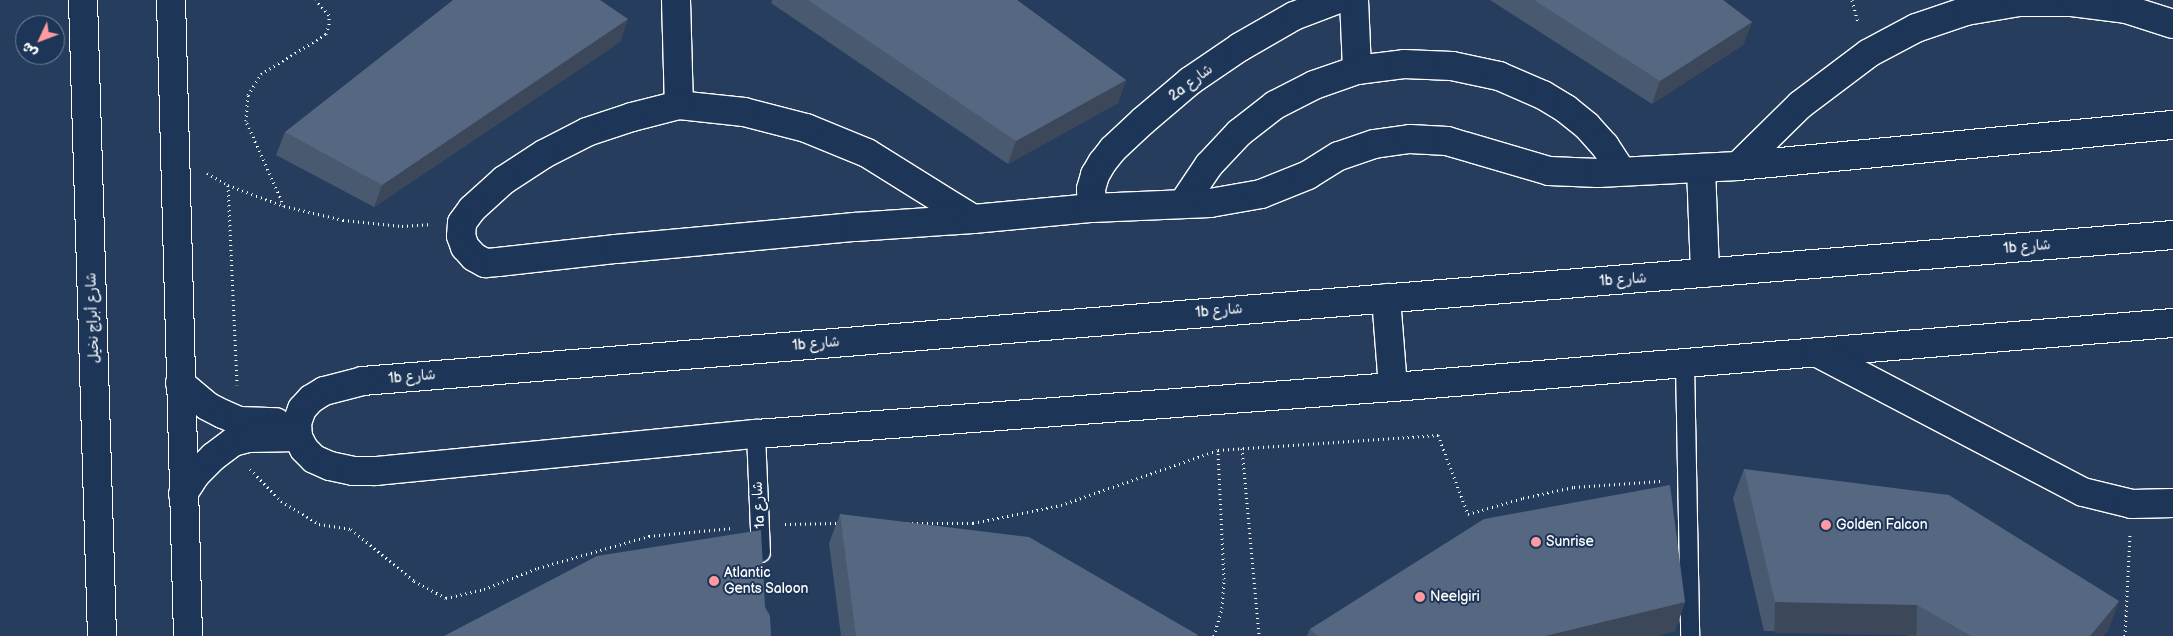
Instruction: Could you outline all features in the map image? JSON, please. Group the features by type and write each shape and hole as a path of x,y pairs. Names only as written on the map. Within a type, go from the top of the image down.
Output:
{"street":[{"name":"شارع أبراج نخيل","path":"83,0 102,636"},
{"path":"171,0 188,636"},
{"path":"676,0 679,105"},
{"name":"2a شارع","path":"1092,208 1092,189 1095,175 1102,163 1113,149 1190,81 1240,47 1294,16 1336,0"},
{"path":"1354,0 1357,70"},
{"path":"1738,166 1800,105 1869,53 1916,28 1966,11 2018,2 2072,2 2126,9 2173,24"},
{"path":"1184,202 1215,159 1239,133 1275,105 1314,84 1357,70 1414,64 1452,66 1499,76 1543,95 1566,108 1605,146 1621,171"},
{"path":"973,219 867,153 806,128 744,112 679,105 632,117 587,132 544,154 504,180 472,208 462,223 461,236 465,247 474,257 485,263 616,249 973,219 1092,208 1184,202 1210,203 1261,194 1308,174 1339,156 1374,144 1410,139 1447,141 1549,170 1573,173 1738,166 2173,126"},
{"path":"1701,168 1705,273"},
{"name":"1b شارع","path":"298,430 302,409 311,399 324,391 363,381 2173,235"},
{"path":"1386,298 1393,387"},
{"path":"183,494 196,474 213,457 249,430 298,430 304,450 314,459 330,466 353,471 376,471 756,434 1393,387 2173,323"},
{"path":"1816,352 2061,482 2107,499 2132,504 2173,503"},
{"path":"180,383 207,406 239,421 249,430"}],"lane":[{"path":"1685,364 1689,480 1690,636"},
{"name":"1a شارع","path":"756,434 762,571"}],"path":[{"path":"284,206 246,120 248,96 261,74 326,34 329,25 329,15 316,0"},
{"path":"175,156 228,185 284,206 343,220 402,226 462,223"},
{"path":"228,185 237,382 239,397 249,430 250,469 281,500 319,524 351,529 414,581 446,598 484,589 538,568 650,536 760,525 850,523"},
{"path":"898,522 973,523 1061,505 1218,450 1438,435 1468,514 1523,498 1574,487 1627,482 1689,480"},
{"path":"1242,448 1259,636"},
{"path":"1214,636 1222,608 1224,580 1218,450"},
{"path":"2125,636 2132,504"}],"building":[{"path":"453,0 600,0 628,19 382,185 285,132"},
{"path":"808,0 1017,0 1126,80 1016,141"},
{"path":"1534,0 1723,0 1752,22 1660,81"},
{"path":"1744,469 1949,495 2119,601 2090,636 1971,636 1917,605 1775,602"},
{"path":"1670,485 1685,602 1545,636 1318,636 1310,629 1484,519"},
{"path":"840,514 1029,537 1198,635 856,636"},
{"path":"761,530 765,607 770,616 771,636 444,636 597,556"}],"place":[{"name":"Golden Falcon","path":"1826,525"},
{"name":"Sunrise","path":"1536,542"},
{"name":"Atlantic Gents Saloon","path":"714,581"},
{"name":"Neelgiri","path":"1420,597"}]}
